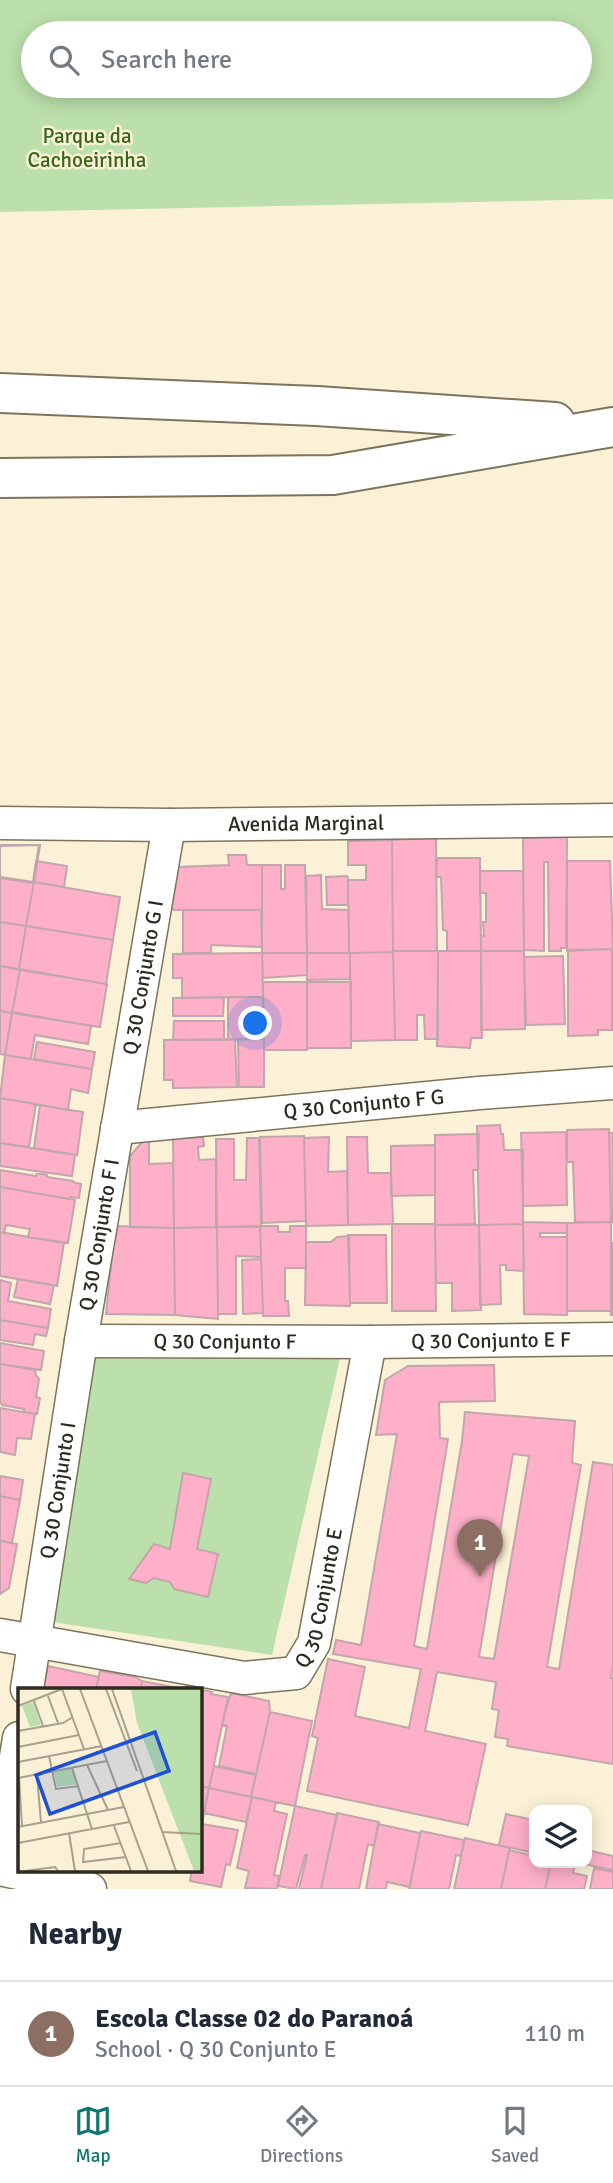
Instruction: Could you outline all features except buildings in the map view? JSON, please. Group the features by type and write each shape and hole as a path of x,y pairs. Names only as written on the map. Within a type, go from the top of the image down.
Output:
{"main road":[{"path":"0,393 317,406 613,427"},
{"path":"0,478 333,475 613,427"}],"street":[{"name":"Avenida Marginal","path":"0,823 169,825 613,820"},
{"name":"Q 30 Conjunto G I","path":"117,1128 169,825"},
{"name":"Q 30 Conjunto F G","path":"117,1128 479,1093 613,1083"},
{"name":"Q 30 Conjunto F I","path":"80,1341 117,1128"},
{"name":"Q 30 Conjunto E F","path":"370,1342 613,1339"},
{"name":"Q 30 Conjunto F","path":"80,1341 370,1342"},
{"name":"Q 30 Conjunto I","path":"27,1688 80,1341"},
{"name":"Q 30 Conjunto E","path":"35,1641 244,1678 296,1673 314,1643 370,1342"},
{"path":"0,1635 35,1641"},
{"path":"0,1858 18,1744"},
{"path":"0,1868 90,1889"}],"green space":[{"name":"Parque da Cachoeirinha","path":"0,0 613,0 613,199 0,212"},
{"path":"88,1337 342,1350 272,1655 45,1621"}],"place":[{"name":"Escola Classe 02 do Paranoá","path":"480,1577"}]}
